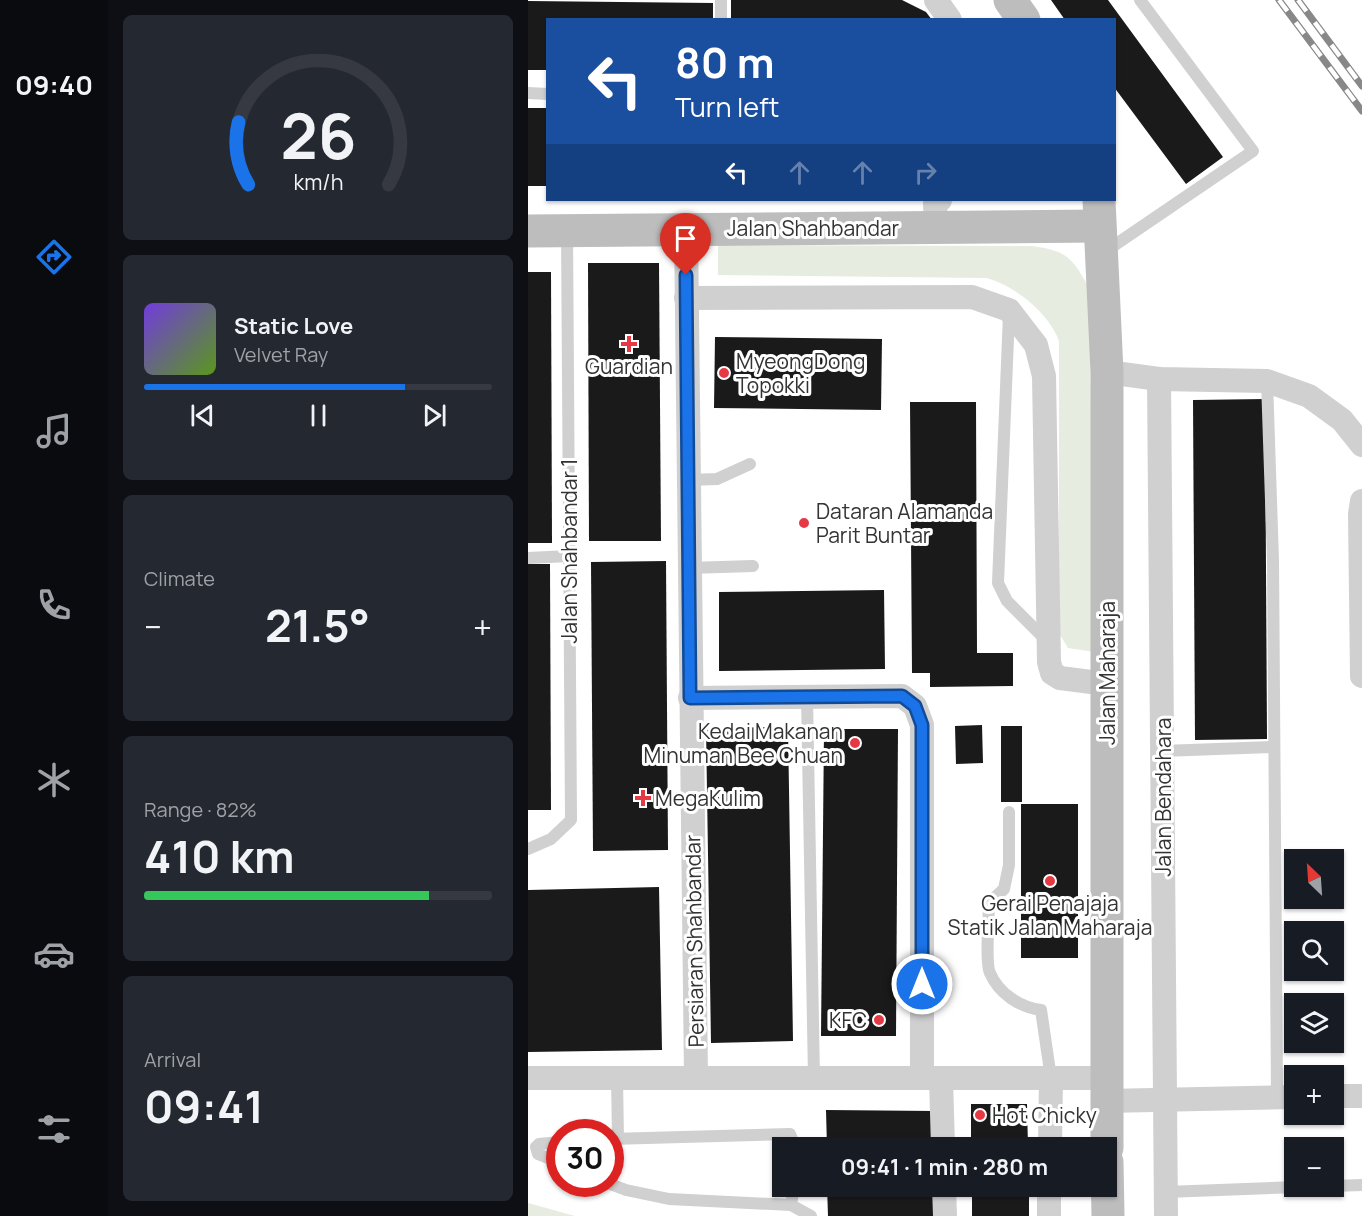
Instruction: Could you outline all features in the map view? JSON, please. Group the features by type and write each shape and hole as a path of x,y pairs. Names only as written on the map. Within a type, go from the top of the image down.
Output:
{"street":[{"path":"936,0 949,18"},
{"path":"1010,0 1023,18"},
{"name":"Jalan Shahbandar","path":"528,231 686,229 936,207 1099,227"},
{"name":"Jalan Maharaja","path":"1099,227 1107,372 1107,1137"},
{"name":"Persiaran Shahbandar","path":"686,229 696,1078"},
{"path":"686,298 972,297 1009,310 1036,345 1044,376 1048,643 1052,673 1060,678 1107,684"},
{"path":"1107,372 1160,379 1267,381 1309,396 1342,420 1362,445"},
{"name":"Jalan Bendahara","path":"1160,379 1166,1216"},
{"path":"1362,501 1360,514 1362,676"},
{"path":"690,698 902,696 915,706 922,725 932,1078 941,1137"},
{"path":"528,1078 1051,1078 1166,1100 1284,1098"},
{"path":"1050,1137 1051,1078"},
{"path":"1344,1096 1362,1096"},
{"path":"944,1197 945,1216"},
{"path":"1049,1197 1049,1216"},
{"path":"1108,1197 1108,1216"}],"lane":[{"path":"721,0 721,18"},
{"path":"1099,227 1253,151 1140,0"},
{"path":"528,93 546,94"},
{"name":"Jalan Shahbandar 1","path":"528,849 551,839 571,820 567,230"},
{"path":"1009,310 998,583 1007,601 1048,643"},
{"path":"1267,381 1274,747 1285,1065"},
{"path":"688,480 717,479 750,464"},
{"path":"528,558 569,556"},
{"path":"689,568 753,566"},
{"path":"807,697 814,1078"},
{"path":"1162,751 1274,747"},
{"path":"1009,812 1009,866 1004,890 989,903 989,972 1006,994 1023,1007 1041,1010 1051,1078"},
{"path":"615,1119 617,1078"},
{"path":"624,1139 790,1134 791,1137"},
{"path":"546,1143 539,1144 536,1151 546,1156"},
{"path":"1344,1186 1362,1185"},
{"path":"1166,1192 1284,1188"},
{"path":"624,1189 669,1199 791,1205 812,1216"},
{"path":"791,1205 792,1197"}],"shaded area":[{"path":"718,245 1032,246 1061,253 1073,262 1089,288 1095,652 1068,648 1059,633 1059,341 1039,311 1008,287 986,278 718,275"},
{"path":"528,1203 575,1216 528,1216"}],"building":[{"path":"731,0 902,0 926,12 930,18 731,18"},
{"path":"1051,0 1108,0 1223,157 1186,184 1116,90 1116,18 1064,18"},
{"path":"528,1 713,3 713,18 546,18 546,70 528,70"},
{"path":"528,108 546,108 546,186 528,186"},
{"path":"588,263 659,263 661,541 589,541"},
{"path":"528,272 551,272 552,543 528,543"},
{"path":"715,337 882,339 881,410 714,408"},
{"path":"1265,399 1267,739 1195,740 1193,400"},
{"path":"910,402 976,402 977,653 1013,653 1013,686 930,687 930,673 912,673"},
{"path":"666,561 668,850 593,851 591,562"},
{"path":"528,564 550,564 551,810 528,810"},
{"path":"884,590 885,669 719,671 719,592"},
{"path":"982,725 983,763 956,764 955,726"},
{"path":"1001,726 1022,726 1022,802 1001,802"},
{"path":"788,727 793,1041 711,1043 706,728"},
{"path":"824,729 898,729 896,1036 821,1036"},
{"name":"Gerai Penajaja Statik Jalan Maharaja","path":"1021,804 1078,804 1078,958 1021,958"},
{"path":"659,887 662,1050 528,1052 528,890"},
{"path":"971,1104 1027,1104 1028,1137 971,1137"},
{"path":"826,1110 934,1111 934,1137 827,1137"},
{"path":"827,1197 935,1197 935,1216 828,1216"},
{"path":"972,1197 1029,1197 1029,1216 972,1216"}],"railway":[{"path":"1279,0 1362,111"},
{"path":"1298,0 1362,86"}],"place":[{"name":"Guardian","path":"629,344"},
{"name":"MyeongDong Topokki","path":"724,373"},
{"name":"Dataran Alamanda Parit Buntar","path":"804,523"},
{"name":"Kedai Makanan Minuman Bee Chuan","path":"855,743"},
{"name":"MegaKulim","path":"643,798"},
{"name":"Gerai Penajaja Statik Jalan Maharaja","path":"1050,881"},
{"name":"KFC","path":"879,1020"},
{"name":"Hot Chicky","path":"980,1115"}],"route":[{"path":"686,275 690,698 902,696 915,706 922,725 922,984"}]}
